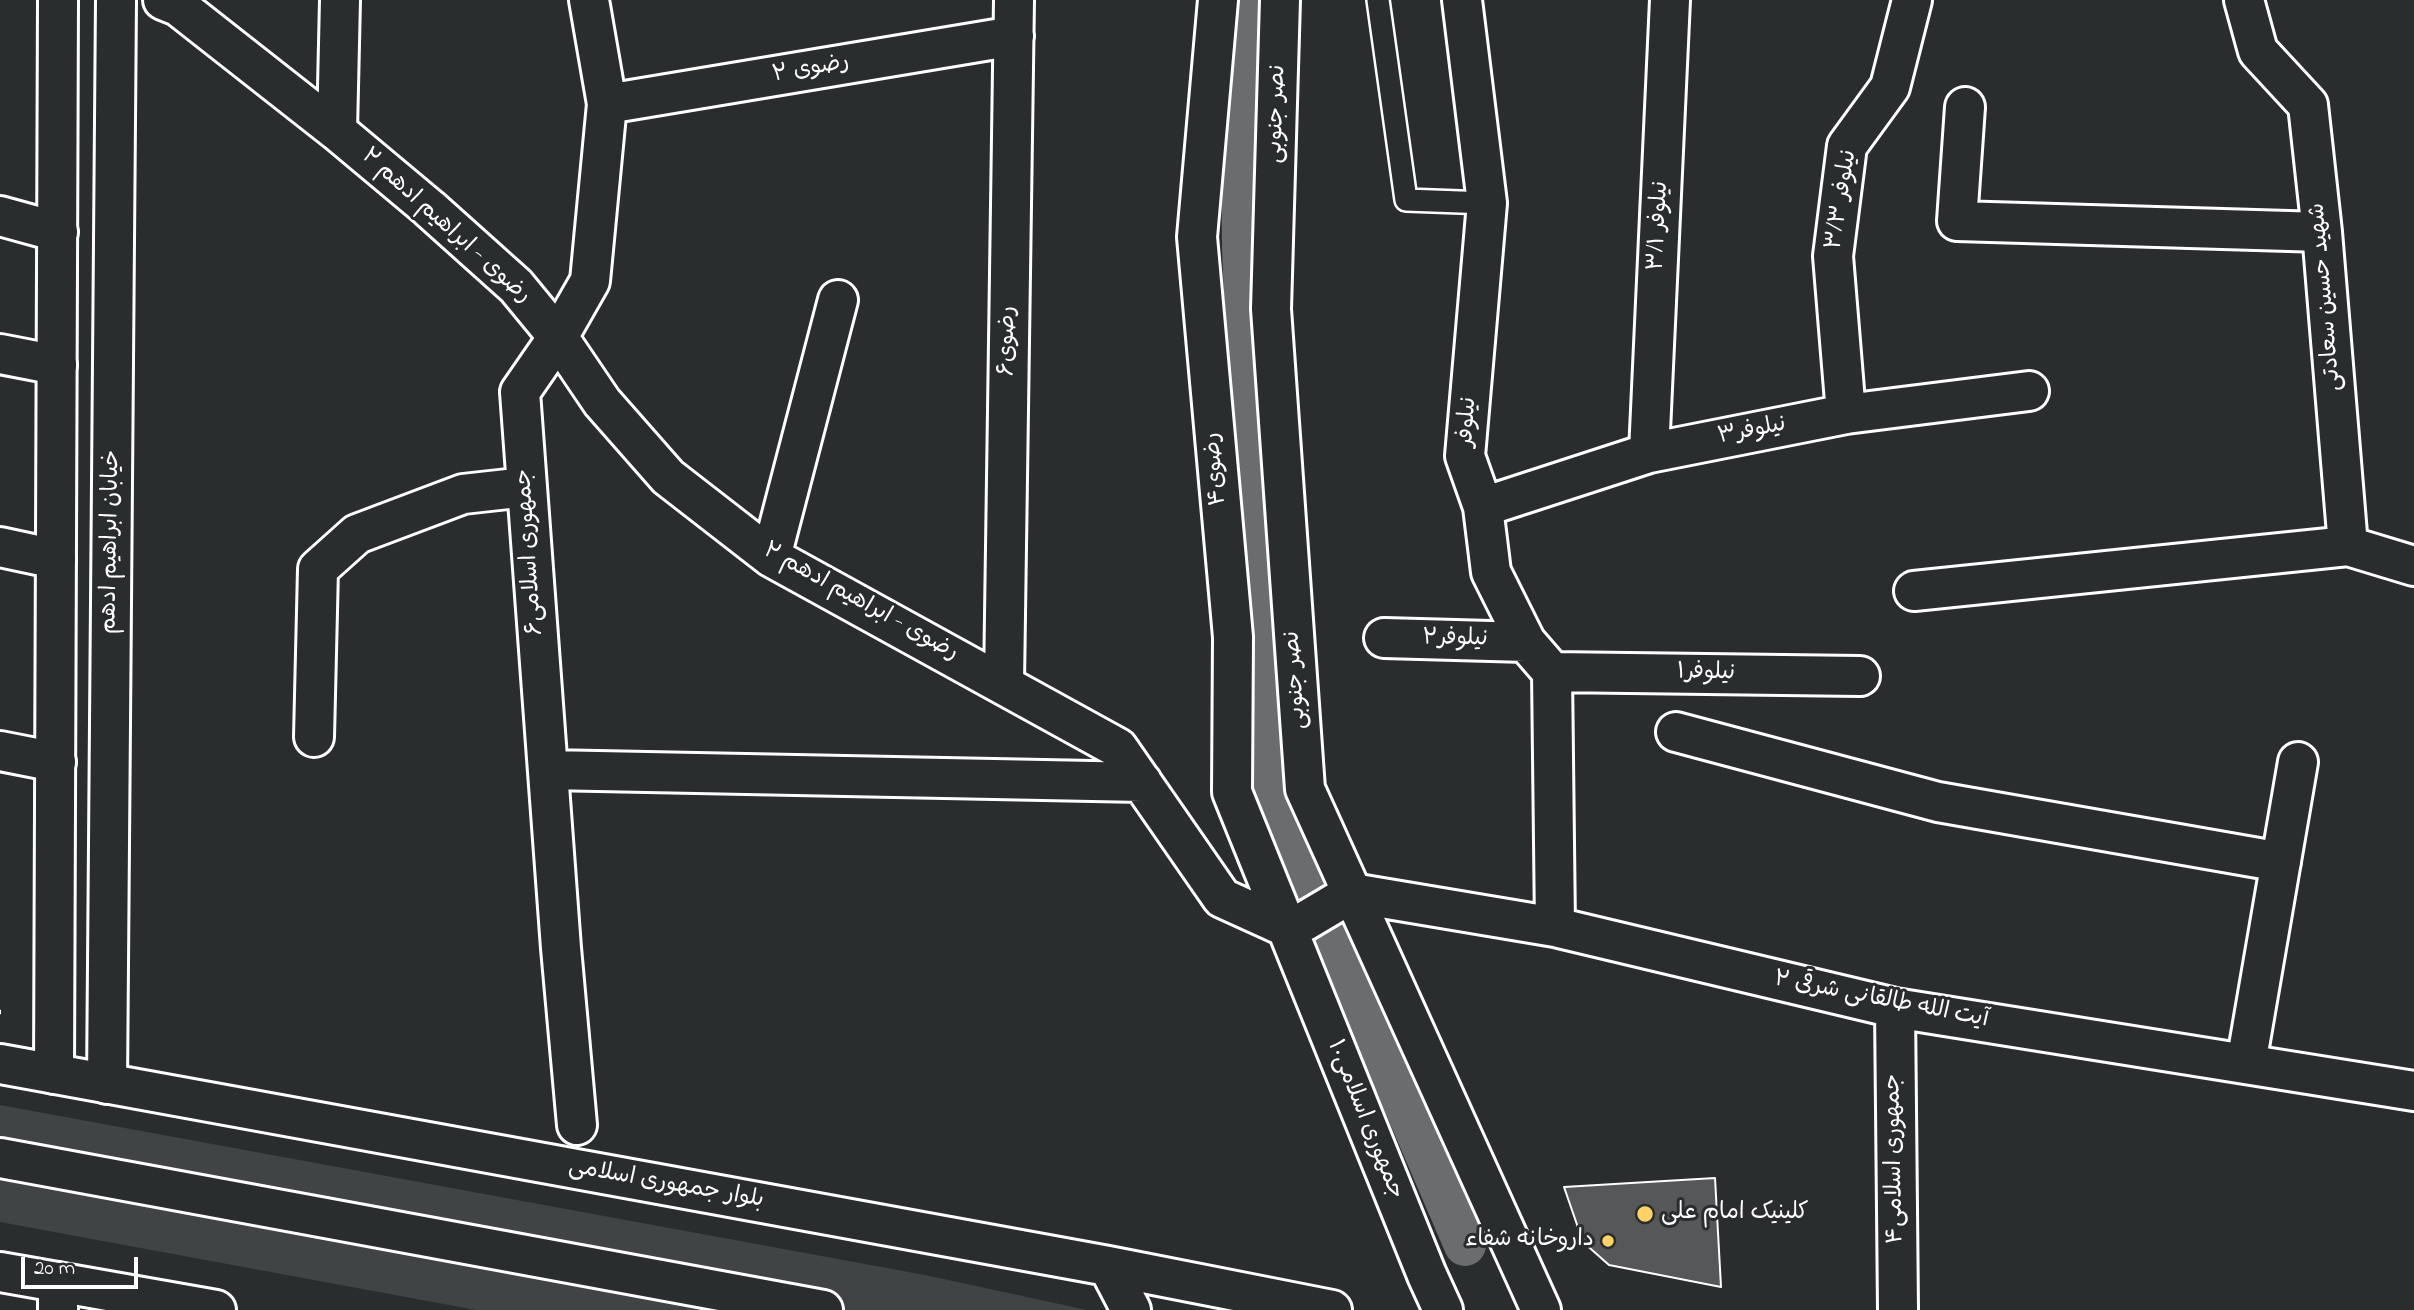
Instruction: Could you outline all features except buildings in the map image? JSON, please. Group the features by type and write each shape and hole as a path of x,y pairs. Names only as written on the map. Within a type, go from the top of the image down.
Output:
{"street":[{"path":"54,1074 58,0"},
{"name":"خیابان ابراهیم ادهم","path":"107,1084 116,0"},
{"name":"رضوی - ابراهیم ادهم ۲","path":"163,0 178,5 337,131 516,286 558,337 601,402 668,477 771,557 1118,748 1222,898 1297,925"},
{"path":"337,131 340,0"},
{"name":"جمهوری اسلامی۶","path":"577,1125 520,392 558,337 590,281 607,104 589,0"},
{"name":"رضوی۴","path":"1218,0 1197,237 1233,637 1232,792 1297,925"},
{"name":"نصر جنوبی","path":"1280,0 1271,309 1305,789 1541,1310"},
{"name":"نیلوفر","path":"1462,0 1487,203 1465,456 1483,507 1490,572 1526,642 1552,672"},
{"name":"نیلوفر ۳/۱","path":"1649,453 1670,0"},
{"name":"نیلوفر ۳/۳","path":"1846,414 1833,256 1847,146 1890,87 1912,0"},
{"name":"شهید حسین سعادتی","path":"2244,0 2258,51 2308,105 2322,232 2348,546"},
{"name":"رضوی ۲","path":"607,104 1014,18"},
{"name":"رضوی۶","path":"1004,683 1014,18"},
{"path":"1965,107 1957,221 2322,232"},
{"path":"0,216 58,232"},
{"path":"771,557 838,300"},
{"path":"0,354 57,365"},
{"name":"نیلوفر۳","path":"1483,507 1649,453 1846,414 2029,391"},
{"path":"314,737 318,569 357,534 463,494 526,487"},
{"path":"1914,591 2348,546 2414,566"},
{"path":"0,547 56,559"},
{"name":"نیلوفر۲","path":"1384,638 1526,642"},
{"path":"1552,672 1555,927"},
{"name":"نیلوفر۱","path":"1552,672 1860,676"},
{"path":"1676,732 1938,802 2281,862"},
{"path":"0,751 56,762"},
{"path":"2246,1064 2298,762"},
{"path":"548,770 1142,782"},
{"path":"1297,925 1352,892"},
{"name":"آیت الله طالقانی شرقی ۲","path":"1352,892 1555,927 1895,1008 2414,1091"},
{"name":"جمهوری اسلامی۱۰","path":"1297,925 1427,1275 1443,1310"},
{"path":"56,929 109,928"},
{"name":"جمهوری اسلامی۴","path":"1895,1008 1898,1310"},
{"name":"بلوار جمهوری اسلامی","path":"0,1064 1108,1266 1332,1310"},
{"path":"0,1158 823,1310"},
{"path":"1108,1266 1131,1310"},
{"path":"0,1272 58,1296 216,1310"}],"lane":[{"path":"1378,0 1406,200 1487,203"}],"shaded area":[{"path":"0,1105 925,1275 1087,1310 476,1310 0,1222"}],"waterway":[{"path":"1241,0 1243,248 1266,782 1465,1245"}],"place":[{"name":"کلینیک امام علی","path":"1645,1214"},
{"name":"داروخانه شفاء","path":"1608,1241"}]}
